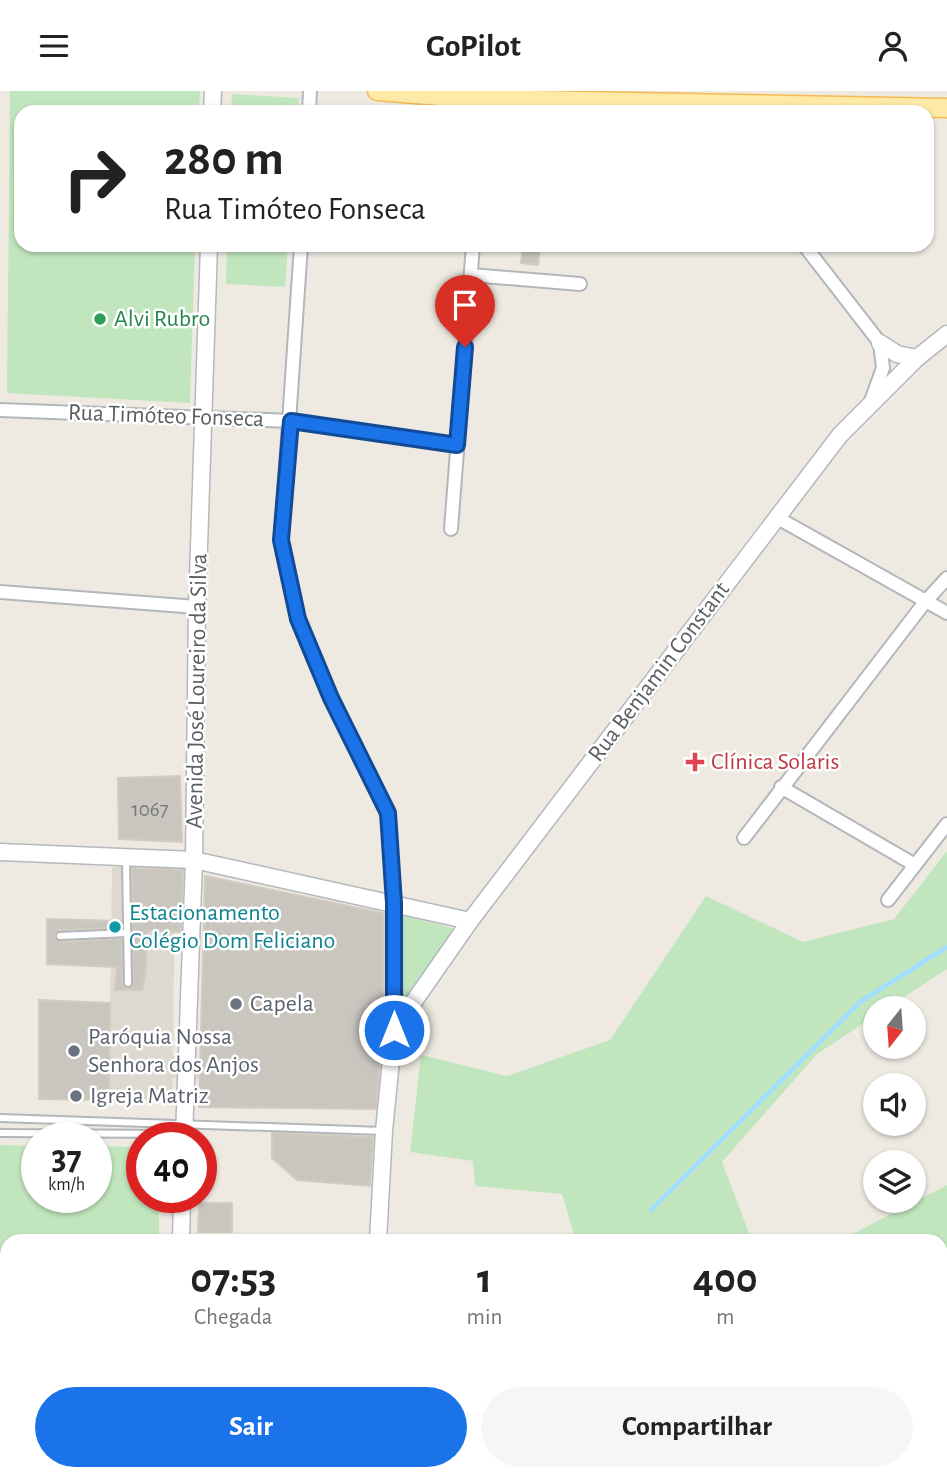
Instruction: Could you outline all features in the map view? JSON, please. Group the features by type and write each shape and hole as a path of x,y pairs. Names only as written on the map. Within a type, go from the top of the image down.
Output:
{"main road":[{"path":"377,91 472,105"},
{"path":"698,105 705,93 712,91"}],"street":[{"name":"Avenida José Loureiro da Silva","path":"184,1122 194,860 197,607 209,252"},
{"path":"301,252 281,540 298,619 331,698 388,813 394,903 394,1030 383,1131 378,1234"},
{"path":"451,529 473,252"},
{"path":"809,252 880,343 897,354 917,358"},
{"path":"471,275 580,284"},
{"name":"Rua Benjamin Constant","path":"394,1030 470,921 840,435 871,401 947,334"},
{"path":"871,401 883,367 880,343"},
{"name":"Rua Timóteo Fonseca","path":"0,410 291,421 457,445"},
{"path":"776,517 947,613"},
{"path":"744,838 925,602 947,578"},
{"path":"0,592 197,607"},
{"path":"781,787 915,865"},
{"path":"888,899 947,824"},
{"path":"0,852 194,860 470,921"},
{"path":"181,1234 182,1213"}],"lane":[{"path":"126,857 128,983"},
{"path":"60,936 127,933"},
{"path":"0,1118 126,1128"},
{"path":"217,1132 383,1131"},
{"path":"0,1133 126,1132"}],"shaded area":[{"path":"112,867 175,867 173,1056 201,1058 200,1079 173,1078 172,1101 109,1100"}],"green space":[{"name":"Alvi Rubro","path":"10,91 200,91 199,105 14,105 14,252 195,252 190,403 7,393"},
{"path":"232,94 299,98 298,105 231,105"},
{"path":"227,252 288,252 285,287 226,284"},
{"path":"947,851 947,969 905,996 863,996 863,1024 817,1054 722,1162 749,1234 574,1234 562,1194 475,1186 473,1161 410,1152 421,1055 507,1076 610,1040 706,896 803,942 894,919"},
{"path":"400,915 456,929 400,1010"},
{"path":"0,1145 21,1146 21,1213 112,1213 112,1146 126,1147 126,1213 159,1213 159,1234 0,1234"},
{"path":"947,1185 947,1234 852,1234 893,1213 926,1213 926,1196"}],"building":[{"path":"522,252 539,252 538,265 521,263"},
{"path":"180,776 182,842 119,839 118,778"},
{"name":"Estacionamento Colégio Dom Feliciano","path":"132,868 183,870 181,932 148,931 142,990 115,990 117,967 47,964 47,919 121,921 121,928 60,930 54,937 60,942 122,939 122,984 126,988 133,986"},
{"path":"205,876 383,913 383,1029 376,1109 199,1107"},
{"name":"Paróquia Nossa Senhora dos Anjos","path":"39,1000 110,1003 109,1100 39,1099"},
{"path":"272,1133 373,1137 370,1186 297,1180 272,1158"},
{"path":"217,1203 232,1203 232,1232 198,1232 199,1213 217,1213"}],"waterway":[{"path":"651,1210 860,1002 947,947"}],"place":[{"name":"Alvi Rubro","path":"100,319"},
{"name":"Clínica Solaris","path":"695,762"},
{"name":"Estacionamento Colégio Dom Feliciano","path":"115,927"},
{"name":"Capela","path":"236,1004"},
{"name":"Paróquia Nossa Senhora dos Anjos","path":"74,1051"},
{"name":"Igreja Matriz","path":"76,1096"}],"route":[{"path":"394,1030 394,903 388,813 331,698 298,619 281,540 291,421 457,445 465,347"}]}
